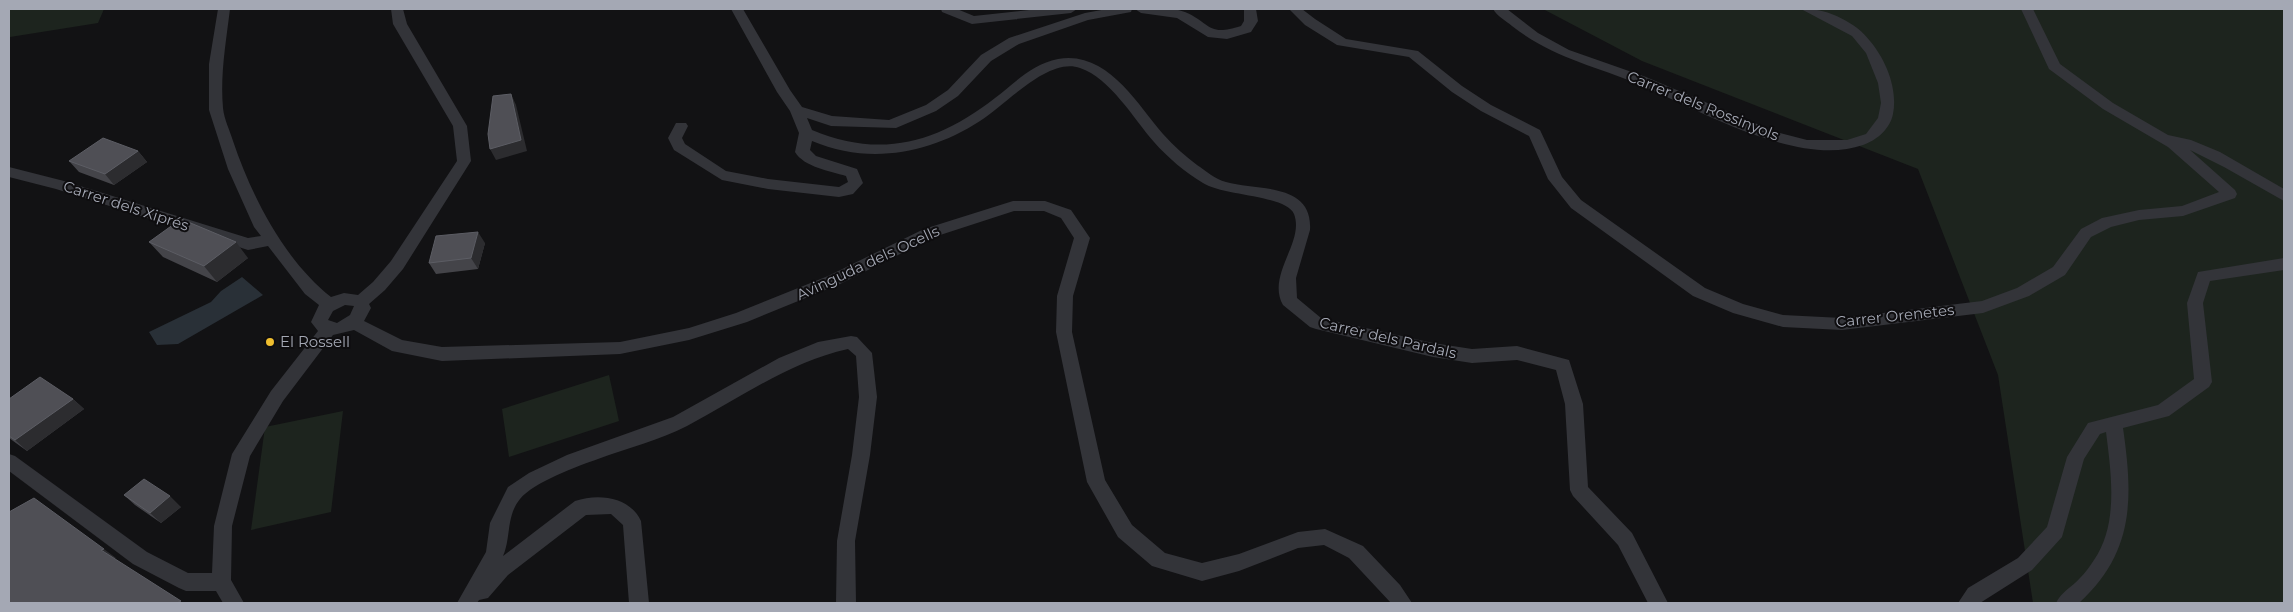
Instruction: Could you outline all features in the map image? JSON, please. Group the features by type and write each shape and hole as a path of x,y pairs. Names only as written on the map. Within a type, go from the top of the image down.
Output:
{"street":[{"path":"224,9 216,64 216,110 235,169 262,227 311,290 330,305"},
{"path":"360,302 379,286 397,265 464,161 460,126 400,24 397,9"},
{"path":"681,126 676,138 679,146 722,175 768,184 840,192 848,190 856,183 852,173 811,159 802,152 806,133 797,110 784,92 737,9"},
{"path":"947,9 972,20 1072,9"},
{"path":"1091,9 1107,13"},
{"path":"797,110 831,121 891,125 931,108 953,93 986,58 1014,41 1059,25 1126,9"},
{"path":"1141,9 1181,15 1208,32 1227,35 1246,29 1251,21 1250,9"},
{"name":"Carrer Orenetes","path":"1295,9 1310,22 1342,42 1413,54 1457,89 1486,108 1535,133 1546,163 1559,187 1576,204 1699,292 1739,309 1783,321 1842,324 1983,307 2023,292 2059,272 2086,233 2107,222 2184,211 2230,194 2199,164 2160,136 2108,106 2054,66 2027,9"},
{"name":"Carrer dels Rossinyols","path":"1499,9 1533,36 1564,53 1641,80 1772,136 1807,145 1848,144 1871,137 1884,119 1888,103 1885,83 1872,52 1857,34 1807,9"},
{"name":"Carrer dels Pardals","path":"806,133 826,144 878,151 918,146 973,119 1003,99 1039,70 1061,62 1088,65 1102,75 1168,149 1198,173 1219,186 1290,200 1300,207 1304,223 1288,279 1289,300 1316,323 1432,350 1472,356 1517,353 1563,365 1574,404 1579,490 1625,539 1658,603"},
{"path":"2160,136 2191,144 2223,160 2284,196"},
{"name":"Carrer dels Xiprés","path":"9,172 59,185 248,244 273,240"},
{"name":"Avinguda dels Ocells","path":"353,322 398,346 442,354 620,348 689,334 741,318 834,280 929,233 1012,206 1045,206 1066,214 1082,238 1065,296 1064,332 1096,482 1125,531 1159,560 1202,572 1238,562 1298,540 1325,537 1356,552 1394,591 1402,603"},
{"path":"1968,603 1975,594 2024,564 2055,531 2076,457 2094,428 2163,410 2203,382 2195,303 2204,276 2284,264"},
{"path":"344,299 354,299 360,302 363,308 362,313 353,322 341,328 329,329 323,327 319,322 319,316 330,305 344,299"},
{"path":"234,603 221,582 223,526 241,454 271,404 329,329"},
{"path":"468,603 495,552 499,523 514,493 534,478 572,460 679,422 785,363 818,349 851,342 864,353 868,397 861,454 846,541 846,603"},
{"path":"2066,603 2082,591 2102,566 2113,544 2122,489 2113,423"},
{"path":"9,461 140,558 186,582 221,582"},
{"path":"472,603 501,569 582,507 615,506 632,521 639,603"}],"shaded area":[{"path":"9,9 104,9 98,23 10,37"},
{"path":"1543,9 2284,9 2284,603 2033,603 1998,375 1918,169 1642,61"},
{"path":"242,277 263,295 178,344 157,345 149,332 211,302 221,291"},
{"path":"609,375 619,421 509,457 502,409"},
{"path":"343,411 331,512 251,530 265,427"}],"building":[{"path":"511,94 521,140 490,149 488,134 493,96"},
{"path":"103,138 138,151 105,174 69,161"},
{"path":"181,219 236,242 204,266 149,242"},
{"path":"478,232 471,258 429,263 436,236"},
{"path":"40,377 73,399 15,440 9,436 9,399"},
{"path":"144,479 170,496 150,513 124,495"},
{"path":"34,498 104,549 101,550 181,601 177,603 9,603 9,512"}],"place":[{"name":"El Rossell","path":"270,342"}]}
